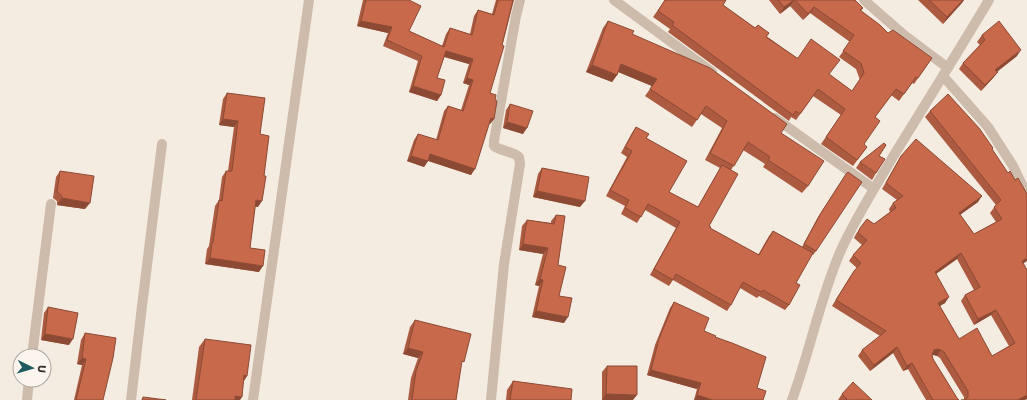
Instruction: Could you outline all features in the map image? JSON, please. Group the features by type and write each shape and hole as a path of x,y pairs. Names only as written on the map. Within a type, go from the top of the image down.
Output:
{"street":[{"path":"253,400 310,0"},
{"path":"491,400 504,264 520,164 519,157 515,154 500,150 494,146 494,141 520,0"},
{"path":"614,0 717,76"},
{"path":"864,0 946,72 988,126 1013,166 1027,195"},
{"path":"792,400 833,269 861,210 989,0"},
{"path":"765,112 874,189"},
{"path":"131,400 162,144"},
{"path":"33,348 51,204"},
{"path":"26,400 28,388"}],"building":[{"path":"366,0 409,0 421,6 409,31 444,47 450,28 472,35 478,10 494,15 498,0 513,0 502,45 504,46 490,93 496,95 495,100 497,101 494,119 491,118 475,169 430,154 428,161 411,156 418,134 438,140 448,106 463,111 473,80 467,78 473,59 446,51 437,78 445,80 441,95 413,86 422,56 387,40 392,27 361,21"},
{"path":"665,0 726,0 723,5 755,28 758,25 769,33 766,37 797,58 811,39 840,60 829,74 852,91 864,73 861,63 843,51 854,35 814,7 808,14 795,0 855,0 863,8 860,10 888,33 893,30 932,58 918,78 916,77 904,94 896,89 875,117 880,121 864,144 867,147 857,160 826,137 845,109 818,89 800,114 796,111 793,115 672,25 674,22 658,11"},
{"path":"778,0 794,0 784,7"},
{"path":"929,0 963,0 947,17"},
{"path":"608,21 634,31 632,34 710,68 787,124 781,133 824,161 808,186 768,160 770,157 748,142 734,166 710,153 727,121 706,106 697,120 650,89 657,79 621,64 617,75 592,65"},
{"path":"999,21 1021,50 995,70 998,72 985,85 963,63 985,40 982,35"},
{"path":"227,93 265,98 260,134 269,136 264,176 266,176 262,201 256,200 250,248 265,250 263,266 210,258 219,200 222,201 226,171 232,171 238,121 223,119"},
{"path":"948,94 979,128 1008,173 1010,171 1015,180 1018,178 1027,194 1027,258 1022,261 1027,270 1027,395 1018,400 965,400 968,397 968,391 944,352 938,349 934,350 932,355 933,359 959,400 933,400 912,363 907,366 897,347 874,365 862,350 886,331 836,300 854,271 861,263 853,255 867,240 858,233 860,228 867,219 874,224 896,208 893,203 903,196 886,183 901,156 916,139 982,196 959,213 974,234 1002,219 994,207 1001,200 930,111","holes":["961,253 980,287 965,295 978,319 996,310 1015,343 992,356 977,328 959,339 938,303 949,297 935,272"]},
{"path":"510,104 533,111 527,128 507,122"},
{"path":"636,127 649,134 646,138 687,161 669,192 698,207 722,165 738,174 709,226 711,227 710,228 759,255 773,231 813,253 796,283 800,285 789,305 763,290 761,292 743,282 731,305 676,274 673,280 654,269 680,222 648,204 641,217 625,208 629,200 610,190 632,151 625,147"},
{"path":"884,143 886,145 879,156 885,159 876,173 860,162"},
{"path":"542,168 589,177 585,201 537,191"},
{"path":"60,171 94,176 90,203 62,198 57,192"},
{"path":"848,172 862,182 816,251 804,244 821,213"},
{"path":"556,215 565,216 558,265 566,267 559,296 572,298 568,317 536,311 543,280 540,279 548,248 523,244 527,220 554,224"},
{"path":"674,302 709,318 704,331 716,336 715,337 766,357 757,388 766,391 763,400 713,400 697,395 701,383 651,370 659,339"},
{"path":"48,307 78,313 73,339 45,334"},
{"path":"415,320 471,334 464,362 462,361 456,400 412,400 416,371 423,352 408,348"},
{"path":"85,333 116,338 103,400 76,400 86,359 82,358"},
{"path":"205,339 251,345 247,376 244,375 242,397 235,396 235,400 196,400"},
{"path":"607,366 637,366 637,395 606,394"},
{"path":"513,381 572,389 571,400 510,400"},
{"path":"853,382 872,400 846,400 847,399 842,394"},
{"path":"143,397 166,400 142,400"}]}
